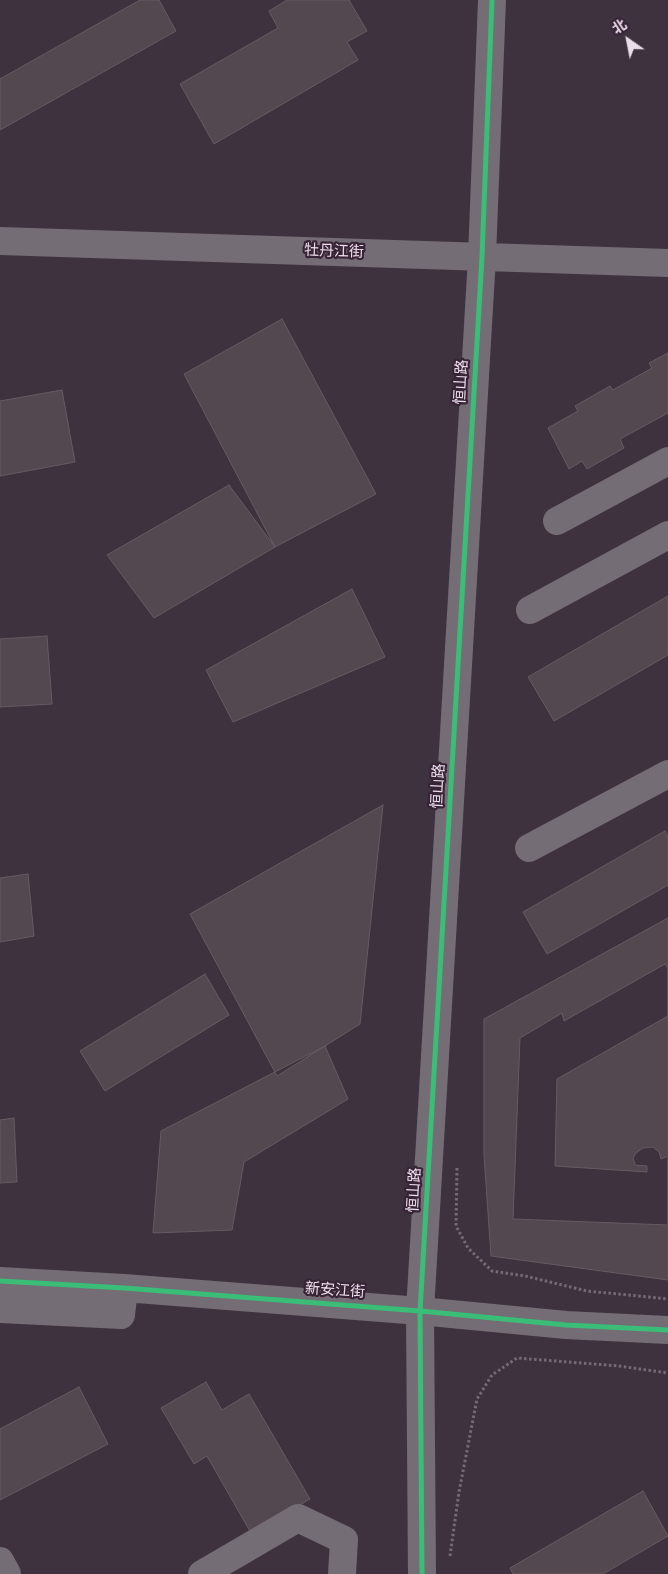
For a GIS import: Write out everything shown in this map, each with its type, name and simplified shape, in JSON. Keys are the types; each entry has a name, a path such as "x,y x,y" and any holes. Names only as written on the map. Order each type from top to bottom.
{"street":[{"name":"恒山路","path":"422,1574 420,1311 482,258 492,0"},
{"name":"牡丹江街","path":"0,241 668,263"},
{"path":"558,521 668,461"},
{"path":"530,610 668,535"},
{"path":"529,848 668,774"},
{"name":"新安江街","path":"0,1281 124,1288 420,1311 566,1325 668,1330"},
{"path":"0,1309 122,1315 124,1288"},
{"path":"202,1574 298,1518 344,1540 342,1574"},
{"path":"0,1561 7,1574"}],"path":[{"path":"457,1168 456,1226 468,1248 492,1271 525,1276 587,1292 668,1300"},
{"path":"449,1565 459,1492 477,1399 492,1374 517,1358 619,1366 668,1373"}],"building":[{"path":"140,0 159,0 176,31 0,130 0,79"},
{"path":"287,0 349,0 367,31 347,42 358,60 214,144 180,84 278,28 269,11"},
{"path":"282,319 376,494 275,547 184,374"},
{"path":"668,353 668,413 620,439 624,448 587,469 582,461 569,469 548,428 578,411 575,406 610,386 613,390 652,368 649,363"},
{"path":"62,390 75,462 0,476 0,401"},
{"path":"229,485 275,547 154,618 107,555"},
{"path":"352,589 385,657 233,722 206,670"},
{"path":"668,596 668,655 554,721 528,677"},
{"path":"47,636 52,704 0,707 0,639"},
{"path":"383,805 360,1024 277,1076 190,914"},
{"path":"665,831 668,837 668,885 547,954 523,912"},
{"path":"28,874 34,936 0,942 0,878"},
{"path":"668,918 668,1280 491,1256 484,1155 484,1019"},
{"path":"665,964 668,968 668,1016 557,1079 555,1166 647,1172 647,1166 635,1165 633,1158 643,1148 653,1147 659,1152 661,1159 668,1156 668,1225 513,1219 520,1038 562,1013 564,1021"},
{"path":"205,974 229,1015 105,1091 80,1051"},
{"path":"325,1046 348,1099 244,1162 232,1230 153,1233 161,1131"},
{"path":"14,1118 17,1182 0,1183 0,1120"},
{"path":"206,1382 222,1410 249,1394 310,1499 251,1533 207,1456 194,1464 161,1408"},
{"path":"79,1387 108,1444 0,1500 0,1429"},
{"path":"643,1491 668,1536 603,1574 513,1574 510,1568"}],"cycle path":[{"path":"422,1574 420,1311 482,257 492,0"},
{"path":"0,1281 124,1288 420,1311 566,1325 668,1330"}]}
